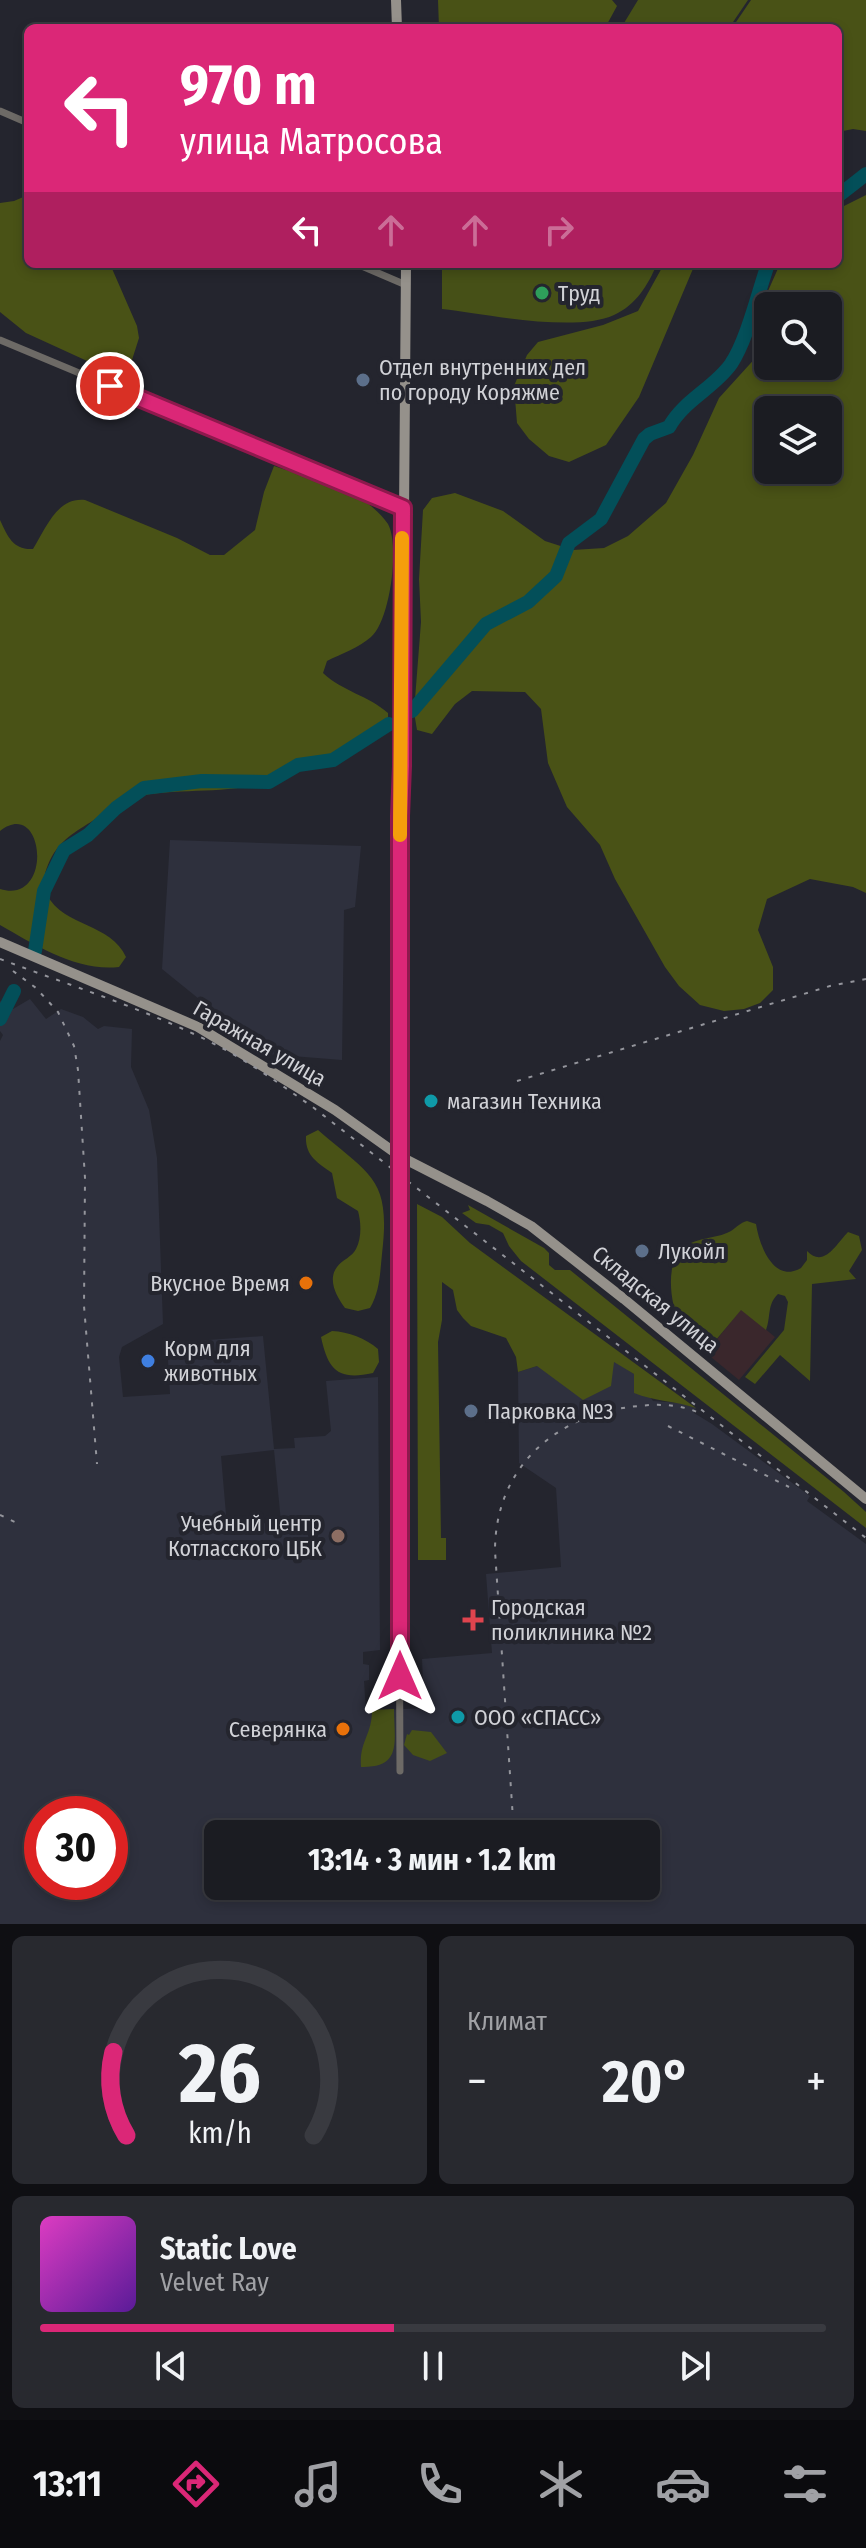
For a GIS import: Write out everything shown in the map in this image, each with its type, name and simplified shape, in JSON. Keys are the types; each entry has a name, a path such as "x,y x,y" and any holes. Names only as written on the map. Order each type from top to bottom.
{"street":[{"path":"396,0 397,24"},
{"path":"0,111 24,121"},
{"path":"366,268 406,285"},
{"path":"400,1771 400,816 406,268"},
{"path":"0,340 403,508"},
{"name":"Гаражная улица","path":"0,942 198,1027 335,1110 401,1157"},
{"name":"Складская улица","path":"401,1157 487,1201 542,1234 866,1499"}],"shaded area":[{"path":"170,840 361,846 355,907 344,910 342,1060 267,1054 162,969"},
{"path":"30,999 46,1019 61,1009 83,1017 98,1029 104,1026 132,1029 131,1067 149,1110 157,1158 163,1324 122,1347 119,1357 123,1397 170,1394 167,1343 263,1336 274,1449 295,1448 294,1438 325,1436 331,1431 326,1381 378,1377 380,1650 363,1652 363,1664 369,1665 369,1680 364,1681 366,1711 424,1708 422,1659 492,1653 486,1574 561,1567 556,1488 519,1463 518,1372 537,1366 614,1361 634,1374 653,1401 681,1403 696,1408 694,1413 810,1496 807,1501 866,1544 866,1924 0,1924 0,1041 3,1035 0,1031 0,1001 13,1009","holes":["274,1450 281,1522 227,1526 221,1456"]},
{"path":"741,1309 775,1337 739,1380 706,1353"}],"green space":[{"path":"438,0 612,0 617,6 607,24 439,24"},
{"path":"638,0 748,0 732,24 623,24"},
{"path":"751,0 866,0 866,131 842,131 842,24 735,24"},
{"path":"866,195 866,893 853,887 810,879 767,899 758,930 773,967 773,990 760,1003 724,1011 700,1005 679,986 665,967 615,879 600,845 567,807 548,763 541,709 525,692 472,691 455,704 432,734 417,730 414,712 421,622 419,579 423,510 432,498 455,493 503,511 545,541 573,550 604,548 628,536 666,503 693,455 719,398 754,359 754,380 842,380 842,292 768,292 778,268 842,268 842,207"},
{"path":"24,197 24,268 112,268 137,326 139,338 131,363 121,371 109,371 26,333 0,312 0,203"},
{"name":"Труд","path":"442,268 655,268 645,287 629,306 597,320 530,321 442,309"},
{"path":"662,268 693,268 639,397 606,445 569,462 549,456 529,439 517,423 514,386 527,355 538,342 603,325 638,311"},
{"path":"274,466 325,482 361,498 388,524 393,565 388,600 378,628 356,647 327,661 323,673 388,713 388,725 380,735 314,766 262,784 149,794 112,805 58,847 50,860 44,886 47,895 64,913 110,937 126,957 119,967 104,967 57,955 0,925 0,889 17,890 29,882 36,869 37,853 34,838 27,828 15,824 0,831 0,520 16,545 33,549 60,509 75,500 85,500 210,555 224,555 255,530"},
{"path":"318,1130 364,1169 380,1193 384,1229 382,1254 378,1288 370,1308 358,1311 345,1308 334,1288 334,1272 358,1245 360,1220 358,1211 337,1198 332,1173 313,1158 308,1149 306,1136"},
{"path":"417,1204 442,1217 470,1243 696,1408 634,1393 634,1374 614,1362 611,1386 583,1400 537,1366 518,1372 516,1357 506,1338 471,1326 457,1310 453,1290 442,1282 442,1320 438,1342 441,1538 446,1538 446,1560 418,1560"},
{"path":"468,1205 544,1248 549,1253 549,1265 555,1270 570,1270 844,1492 866,1512 866,1528 521,1261 503,1233 489,1225 476,1223 462,1213 470,1210"},
{"path":"747,1221 756,1224 764,1251 783,1271 801,1268 807,1260 807,1251 813,1256 825,1256 848,1232 859,1236 862,1250 849,1271 856,1279 812,1284 810,1381 780,1355 755,1384 745,1377 784,1330 788,1302 785,1296 778,1294 772,1302 766,1330 741,1310 710,1347 699,1346 689,1339 675,1311 671,1277 680,1251 692,1243 725,1234"},
{"path":"332,1331 356,1336 378,1349 379,1362 373,1373 343,1374 331,1365 321,1337"},
{"path":"394,1709 395,1742 390,1758 384,1763 361,1767 372,1710"},
{"path":"412,1730 431,1732 447,1753 430,1761 413,1755 404,1745 407,1734"}],"waterway":[{"path":"842,193 866,174"},
{"path":"412,711 486,624 528,602 556,576 569,543 601,519 644,439 669,427 683,409 731,364 747,329 767,268"},
{"path":"35,951 44,891 64,850 88,835 116,808 144,788 202,781 269,782 298,765 333,760 389,724"},
{"path":"0,1019 14,991"}],"railway":[{"path":"0,959 168,1022 222,1048 269,1076 866,1538"},
{"path":"13,971 36,988 58,1012 74,1046 85,1178 84,1306 97,1464"},
{"path":"517,1081 830,986 866,979"},
{"path":"513,1820 495,1551 505,1496 517,1472 533,1452 576,1422 602,1413 647,1405 672,1406 697,1412"},
{"path":"668,1426 789,1487"},
{"path":"0,1515 17,1523"}],"slow traffic":[{"path":"400,835 402,538"}],"place":[{"name":"Труд","path":"542,293"},
{"name":"Отдел внутренних дел по городу Коряжме","path":"363,380"},
{"name":"магазин Техника","path":"431,1101"},
{"name":"Лукойл","path":"642,1251"},
{"name":"Вкусное Время","path":"306,1283"},
{"name":"Корм для животных","path":"148,1361"},
{"name":"Парковка №3","path":"471,1411"},
{"name":"Учебный центр Котласского ЦБК","path":"338,1536"},
{"name":"Городская поликлиника №2","path":"473,1620"},
{"name":"ООО «СПАСС»","path":"458,1717"},
{"name":"Северянка","path":"343,1729"}],"route":[{"path":"110,386 403,508 398,1321 400,1676"}]}
